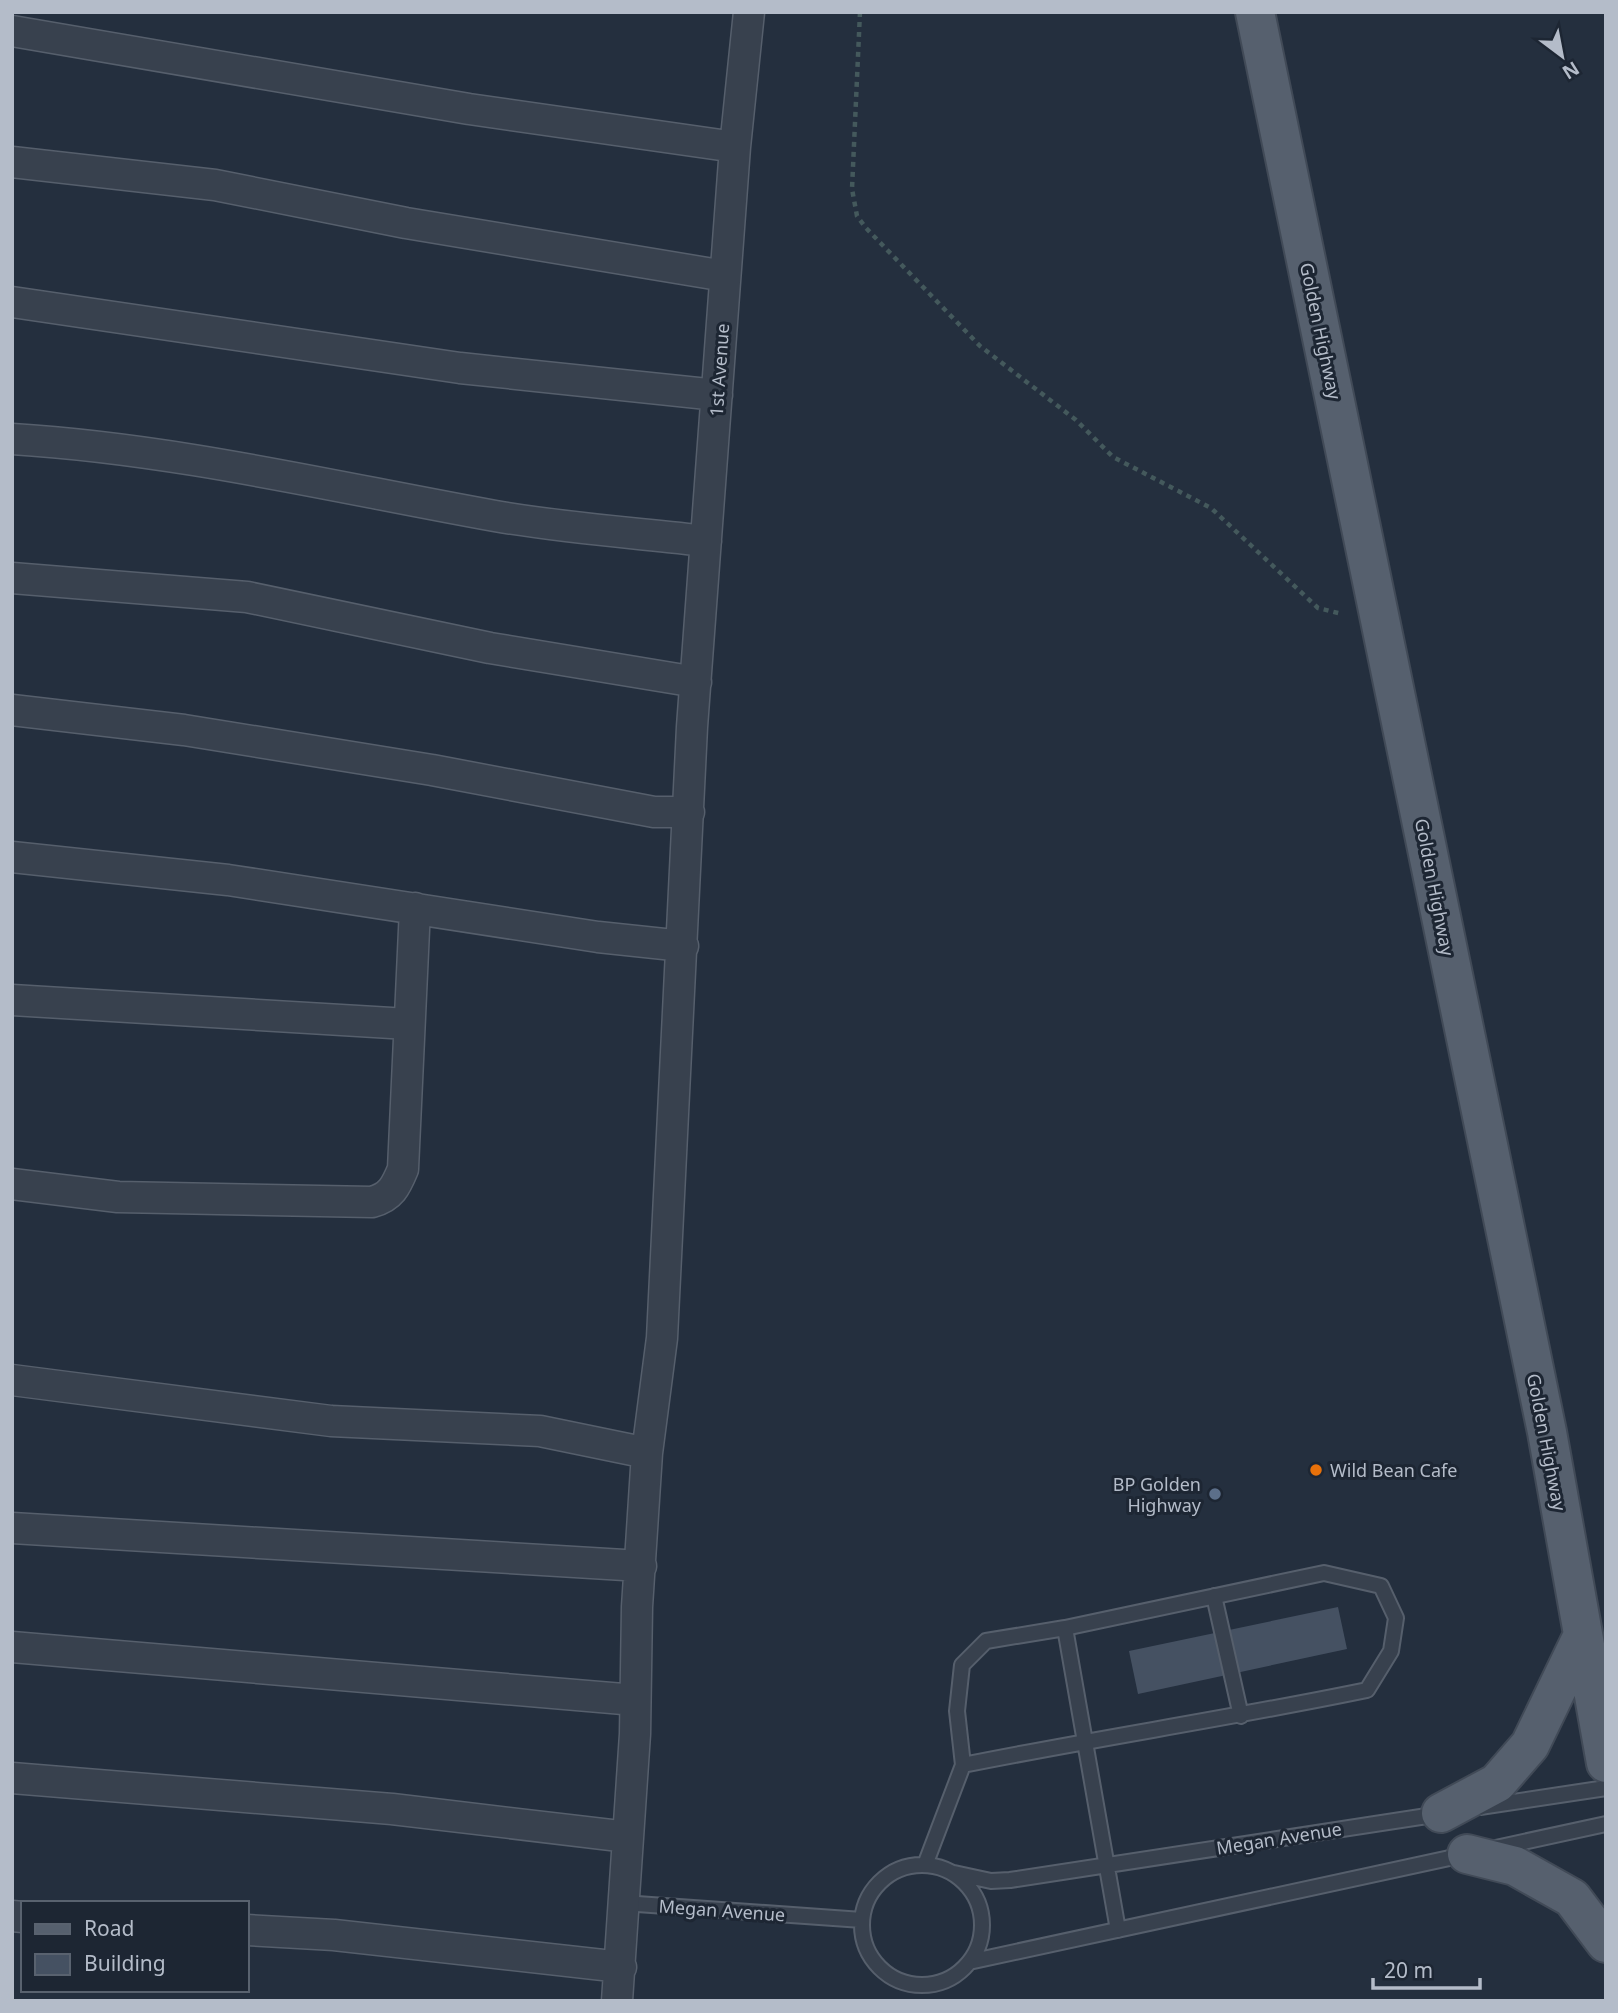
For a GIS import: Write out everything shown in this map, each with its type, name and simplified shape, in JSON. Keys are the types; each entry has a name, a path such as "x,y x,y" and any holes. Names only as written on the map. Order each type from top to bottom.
{"main road":[{"name":"Golden Highway","path":"1255,12 1547,1432 1606,1763"},
{"path":"1441,1813 1497,1783 1530,1745 1583,1635"},
{"path":"1467,1854 1515,1866 1572,1898 1606,1943"}],"street":[{"name":"1st Avenue","path":"617,2001 628,1837 646,1453 662,1338 692,727 735,147 750,12"},
{"path":"12,32 469,110 735,147"},
{"path":"12,162 215,185 406,223 725,276"},
{"path":"12,302 460,368 717,395"},
{"path":"12,439 283,473 497,516 706,541"},
{"path":"12,578 247,597 490,648 696,682"},
{"path":"12,710 184,730 432,770 654,812 689,812"},
{"path":"12,857 228,880 598,937 683,946"},
{"path":"12,1184 118,1198 380,1200 393,1191 403,1169 415,908"},
{"path":"12,1000 408,1024"},
{"path":"12,1380 331,1421 540,1431 646,1453"},
{"path":"12,1528 641,1566"},
{"path":"12,1647 635,1700"},
{"path":"12,1778 392,1809 628,1837"},
{"path":"248,1930 334,1935 621,1967"}],"lane":[{"path":"925,1865 962,1765 957,1711 961,1665 986,1641 1065,1628 1324,1573 1381,1586 1396,1618 1391,1651 1367,1690 1241,1717 1085,1740 962,1765"},
{"path":"1214,1596 1241,1717"},
{"path":"1065,1628 1118,1930"},
{"name":"Megan Avenue","path":"954,1873 991,1881 1606,1788"},
{"path":"969,1962 1606,1824"},
{"path":"925,1865 954,1873 974,1894 983,1922 982,1936 969,1962 948,1980 927,1984 906,1983 882,1970 873,1960 862,1934 862,1920 872,1891 882,1880 895,1871 925,1865"},
{"name":"Megan Avenue","path":"624,1903 862,1920"}],"path":[{"path":"860,12 852,189 857,216 866,228 980,346 1076,420 1113,457 1210,508 1318,608 1381,622"}],"building":[{"path":"1338,1607 1347,1649 1138,1694 1129,1651"}],"place":[{"name":"Wild Bean Cafe","path":"1316,1470"},
{"name":"BP Golden Highway","path":"1215,1494"}]}
